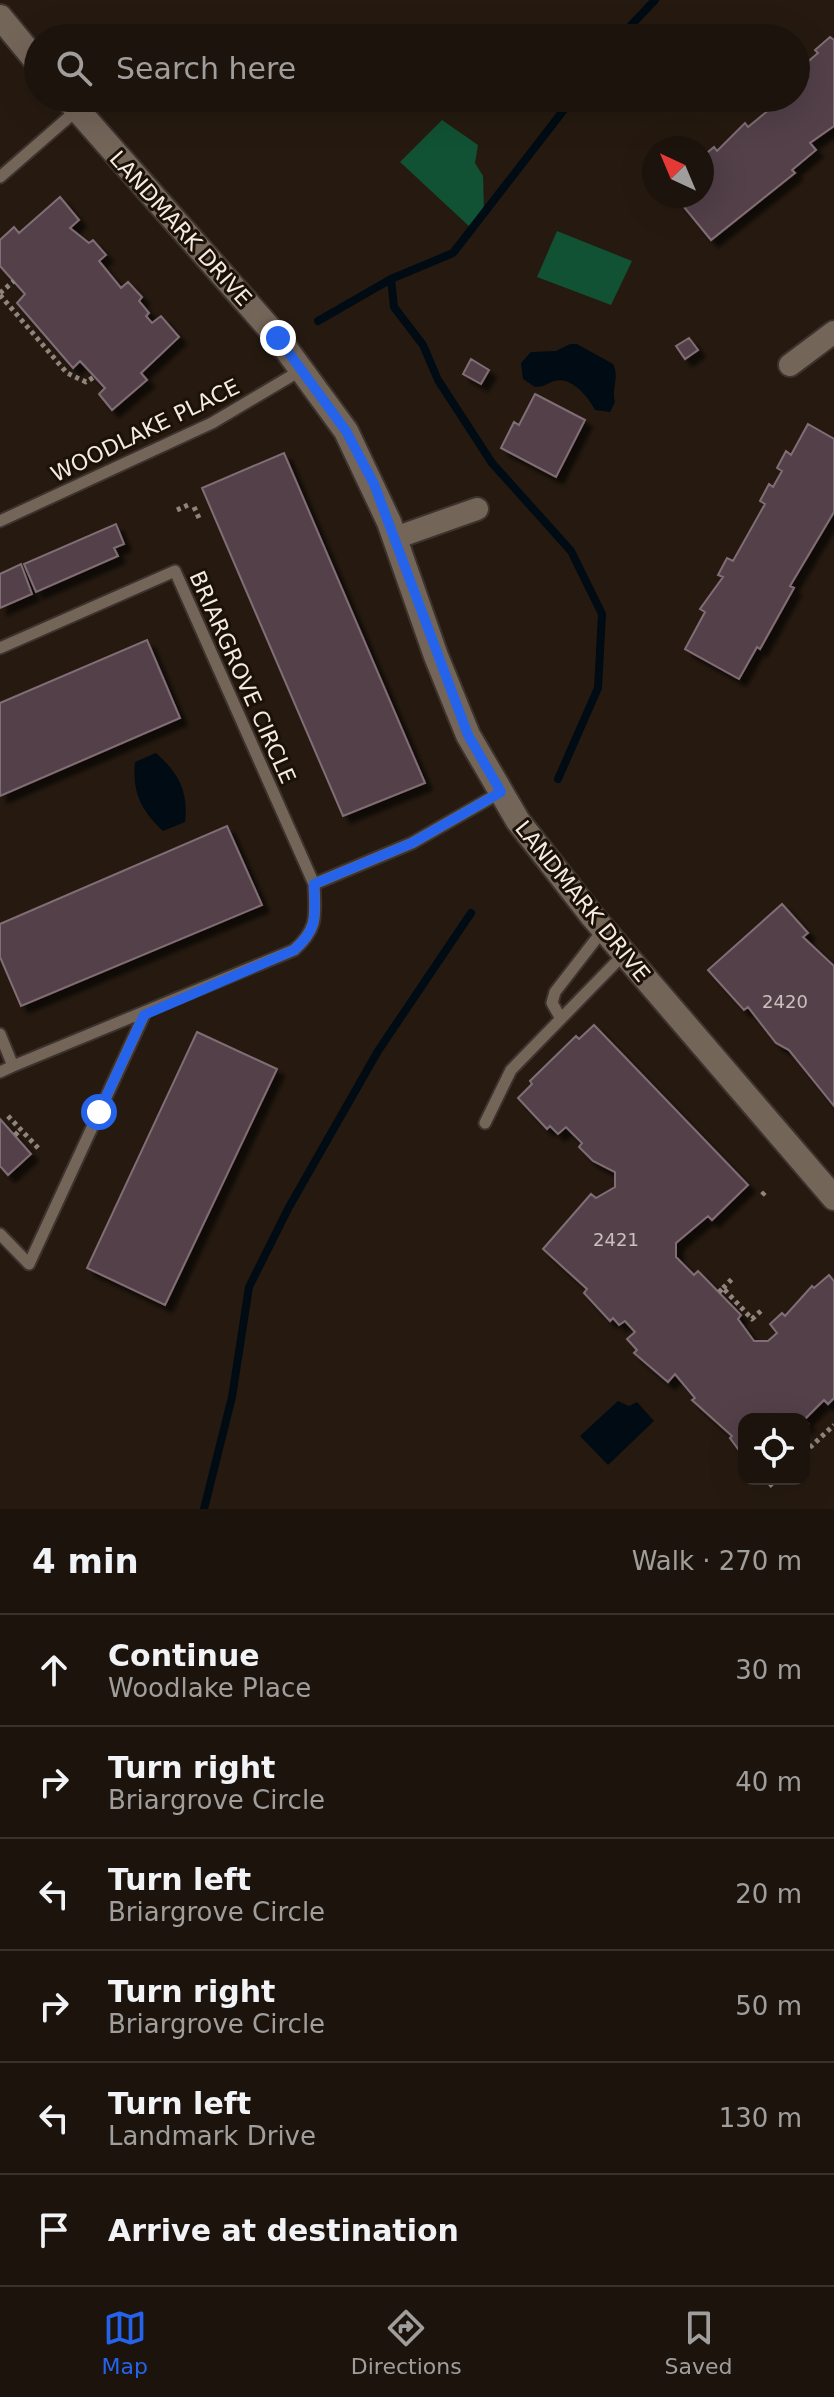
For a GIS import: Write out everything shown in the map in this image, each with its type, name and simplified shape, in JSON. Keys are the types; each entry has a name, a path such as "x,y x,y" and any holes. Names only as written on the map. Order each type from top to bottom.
{"street":[{"path":"0,17 24,46"},
{"name":"LANDMARK DRIVE","path":"79,112 304,369 361,457 395,538 468,735 535,845 603,930 834,1198"},
{"path":"790,365 834,332"},
{"path":"395,538 477,509"}],"lane":[{"path":"0,177 64,112"},
{"name":"WOODLAKE PLACE","path":"1,517 212,423 304,369"},
{"name":"BRIARGROVE CIRCLE","path":"0,648 175,571 314,884 316,918 310,937 294,950 144,1015 0,1072"},
{"path":"314,884 412,843 501,792"},
{"path":"560,1017 552,1003 555,992 603,930"},
{"path":"485,1123 511,1070 624,954"},
{"path":"0,1234 29,1264 144,1015"},
{"path":"0,1034 13,1066"}],"path":[{"path":"14,281 0,294 67,373 86,382 94,377"},
{"path":"177,510 191,506 199,518"},
{"path":"8,1116 39,1149"},
{"path":"15,1135 20,1130"},
{"path":"734,1277 721,1290 752,1319 763,1309"},
{"path":"810,1447 834,1425"}],"green space":[{"path":"442,120 478,145 475,163 483,176 484,212 471,228 400,162"},
{"path":"557,231 632,261 611,305 537,277"}],"shaded area":[{"path":"577,344 613,364 616,374 615,402 610,412 595,410 584,394 567,382 554,381 535,387 523,379 521,363 531,352 556,351"},
{"path":"156,753 176,775 186,811 185,822 163,831 144,808 135,782 135,762"},
{"path":"618,1401 629,1406 637,1402 654,1421 608,1465 580,1436"}],"building":[{"path":"830,37 834,40 834,126 810,143 816,150 792,170 795,173 711,240 685,208 714,208 714,147 717,151 745,123 748,127 766,112 810,112 810,60 818,53 815,50"},
{"path":"60,197 79,220 70,228 89,243 93,240 106,255 99,261 121,288 128,282 142,297 139,301 149,313 146,316 152,323 161,316 179,337 141,373 147,380 112,410 99,394 105,388 80,361 73,368 17,303 25,294 0,266 0,240 14,227 19,233"},
{"path":"689,338 698,350 685,359 676,346"},
{"path":"471,359 489,370 481,384 463,374"},
{"path":"535,394 585,420 556,477 501,448 514,422 519,425"},
{"path":"808,424 834,439 834,512 790,586 794,588 760,649 757,647 739,679 685,649 705,612 700,609 723,577 718,575 727,558 733,561 765,504 760,501 769,484 773,487 782,471 777,468 786,451 791,455"},
{"path":"284,453 425,783 343,816 202,488"},
{"path":"116,524 124,544 114,548 118,556 36,592 24,564"},
{"path":"21,564 32,594 0,608 0,574"},
{"path":"147,640 180,718 0,796 0,703"},
{"path":"227,826 262,905 21,1006 0,957 0,924"},
{"path":"782,904 808,933 803,937 834,966 834,1106 789,1050 776,1043 748,1007 744,1010 708,970"},
{"path":"594,1025 748,1185 712,1220 708,1216 676,1243 676,1257 694,1275 698,1271 741,1315 738,1319 754,1341 768,1341 777,1333 770,1324 782,1313 785,1316 812,1286 814,1288 829,1275 834,1281 834,1398 828,1404 824,1400 810,1414 738,1413 738,1449 730,1438 732,1436 692,1400 695,1398 675,1374 668,1382 634,1353 637,1350 627,1339 635,1332 625,1321 619,1325 613,1318 610,1321 584,1293 587,1289 543,1249 591,1194 596,1198 615,1187 615,1172 593,1161 579,1147 582,1143 566,1127 558,1134 550,1126 547,1129 518,1098 532,1084 530,1081 576,1036 579,1039"},
{"path":"197,1032 277,1069 165,1305 87,1268"},
{"path":"0,1119 31,1154 8,1175 0,1166"}],"waterway":[{"path":"632,24 655,0"},
{"path":"318,321 391,279 453,253 562,112"},
{"path":"391,279 394,307 423,345 438,380 492,463 571,551 602,614 598,688 558,779"},
{"path":"204,1509 232,1397 249,1287 289,1207 378,1051 471,913"}],"route":[{"path":"99,1112 144,1015 294,950 310,937 316,918 314,884 412,843 501,792 468,735 436,656 389,522 361,457 304,369 278,338"}]}
